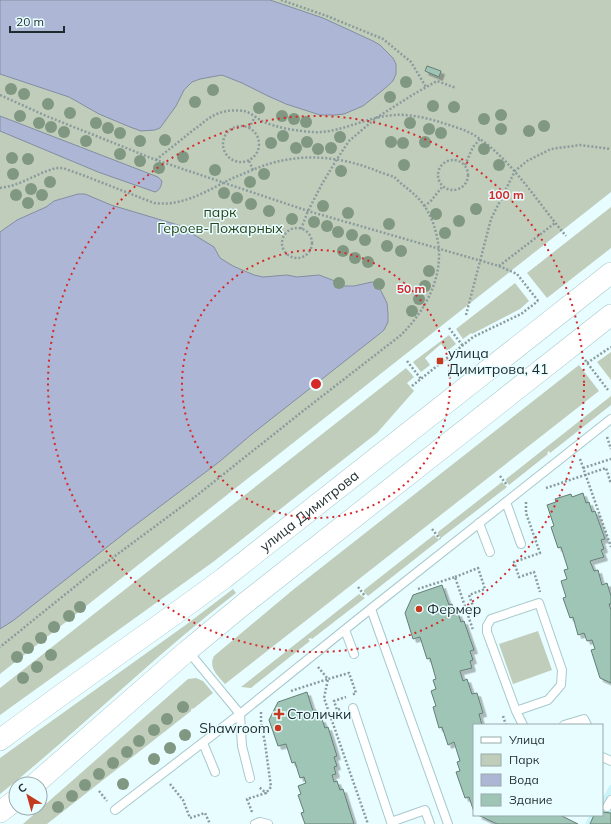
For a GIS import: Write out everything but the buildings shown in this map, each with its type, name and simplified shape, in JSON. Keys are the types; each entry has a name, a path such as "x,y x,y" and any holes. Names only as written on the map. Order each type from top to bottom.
{"street":[{"name":"улица Димитрова","path":"0,740 175,615 224,578 611,273"},
{"path":"44,776 187,651 244,604 611,315"}],"lane":[{"path":"115,810 240,714 479,523 611,420"},
{"path":"506,502 521,544"},
{"path":"479,523 490,552"},
{"path":"516,711 548,700 561,685 562,670 539,603 491,619 486,626 516,711 522,724"},
{"path":"371,609 448,824"},
{"path":"345,630 354,654"},
{"path":"187,651 240,714 242,746 250,778"},
{"path":"353,708 391,822 425,810 430,824"},
{"path":"567,724 584,719 586,724"},
{"path":"203,743 215,772"},
{"path":"255,824 260,822 268,824"}],"path":[{"path":"281,0 327,16 383,39 411,62 426,87"},
{"path":"300,229 322,184 349,141 376,118 437,81 456,88"},
{"path":"0,95 44,115 156,160 308,211 499,266 517,274 540,302 521,314 473,338 412,386"},
{"path":"156,160 208,119 225,111 243,111 262,122 289,129 321,132 395,114 426,118 456,127 480,139 515,171 566,236"},
{"path":"248,128 255,117"},
{"path":"241,126 248,128 255,133 259,140 259,148 255,156 249,161 241,163 233,161 227,156 223,149 223,141 226,133 233,128 241,126"},
{"path":"464,165 480,139"},
{"path":"466,315 491,220 515,171 526,161 551,150 580,145 611,148"},
{"path":"0,188 11,186 56,168 63,168 154,204 169,204 192,197 271,163 303,158 337,159 364,166 395,178 417,197 424,206 435,230 438,243 438,273 434,286 428,299 418,314 401,335 302,411 196,496 88,576 0,648"},
{"path":"452,160 464,165 468,171 466,184 455,190 448,189 443,186 439,180 439,173 441,167 446,162 452,160"},
{"path":"249,161 253,170"},
{"path":"424,206 430,202 443,186"},
{"path":"499,266 555,223"},
{"path":"293,229 300,229 307,232 311,238 311,246 309,252 303,257 296,258 289,256 284,252 282,245 283,237 287,232 293,229"},
{"path":"449,328 463,346"},
{"path":"608,390 586,362 611,346"},
{"path":"407,361 421,379"},
{"path":"575,447 611,547"},
{"path":"583,468 611,459"},
{"path":"541,490 606,468 611,484"},
{"path":"530,497 526,502 526,513 540,553 514,562 519,577 534,572 534,574"},
{"path":"398,588 402,594 478,568 485,589 469,595 477,619 486,626"},
{"path":"455,577 475,636"},
{"path":"311,657 328,679 324,698 368,824"},
{"path":"291,691 349,673 356,693 334,701 335,703"},
{"path":"248,801 247,799 264,793 271,787 261,723 261,712 263,708"},
{"path":"500,710 506,724"},
{"path":"162,775 184,800 190,818 205,813 210,824"}],"shaded area":[{"path":"611,785 611,824 585,824 589,816 603,816 603,797"}],"green space":[{"name":"парк Героев-Пожарных","path":"0,0 611,0 611,192 0,674"},
{"path":"611,207 611,248 547,298 527,273"},
{"path":"515,283 529,301 520,309 472,334 471,333 463,339 456,329"},
{"path":"449,335 456,344 447,351 441,344 425,358 430,365 421,372 413,362"},
{"path":"611,352 611,380 597,362"},
{"path":"579,365 599,391 225,684 219,678 212,664 214,656 294,589"},
{"path":"406,368 414,377 407,383 414,391 377,433 213,562 0,715 0,688"},
{"path":"611,396 611,405 550,453 549,451 547,453 548,454 509,485 506,479"},
{"path":"502,482 507,487 441,538 438,535 438,532"},
{"path":"434,535 439,540 368,596 364,592 364,590"},
{"path":"233,589 236,593 176,642 22,776 8,776 8,787 0,794 0,758 187,624"},
{"path":"359,594 365,598 312,639 308,639 310,641 251,688 241,687"},
{"path":"538,631 552,670 513,684 499,644"},
{"path":"196,678 203,681 213,693 193,709 192,708 191,711 47,824 23,824 32,816 48,816 48,802 188,679"}],"water":[{"path":"0,0 270,0 323,18 380,45 393,58 396,64 396,74 393,81 363,106 344,114 335,115 320,115 286,104 222,75 200,79 192,82 184,90 176,106 160,128 141,131 99,114 69,97 0,74"},
{"path":"0,116 158,177 162,181 161,187 155,192 98,172 0,131"},
{"path":"78,194 85,194 111,205 178,225 214,247 220,258 233,266 254,275 263,277 287,275 297,277 319,275 335,281 337,284 345,286 375,282 387,303 388,322 384,330 378,335 252,434 219,462 130,529 14,620 0,629 0,232 17,220 46,207 54,201"}],"place":[{"name":"улица Димитрова, 41","path":"440,361"},
{"name":"Фермер","path":"419,609"},
{"name":"Столички","path":"279,714"},
{"name":"Shawroom","path":"278,728"}]}
